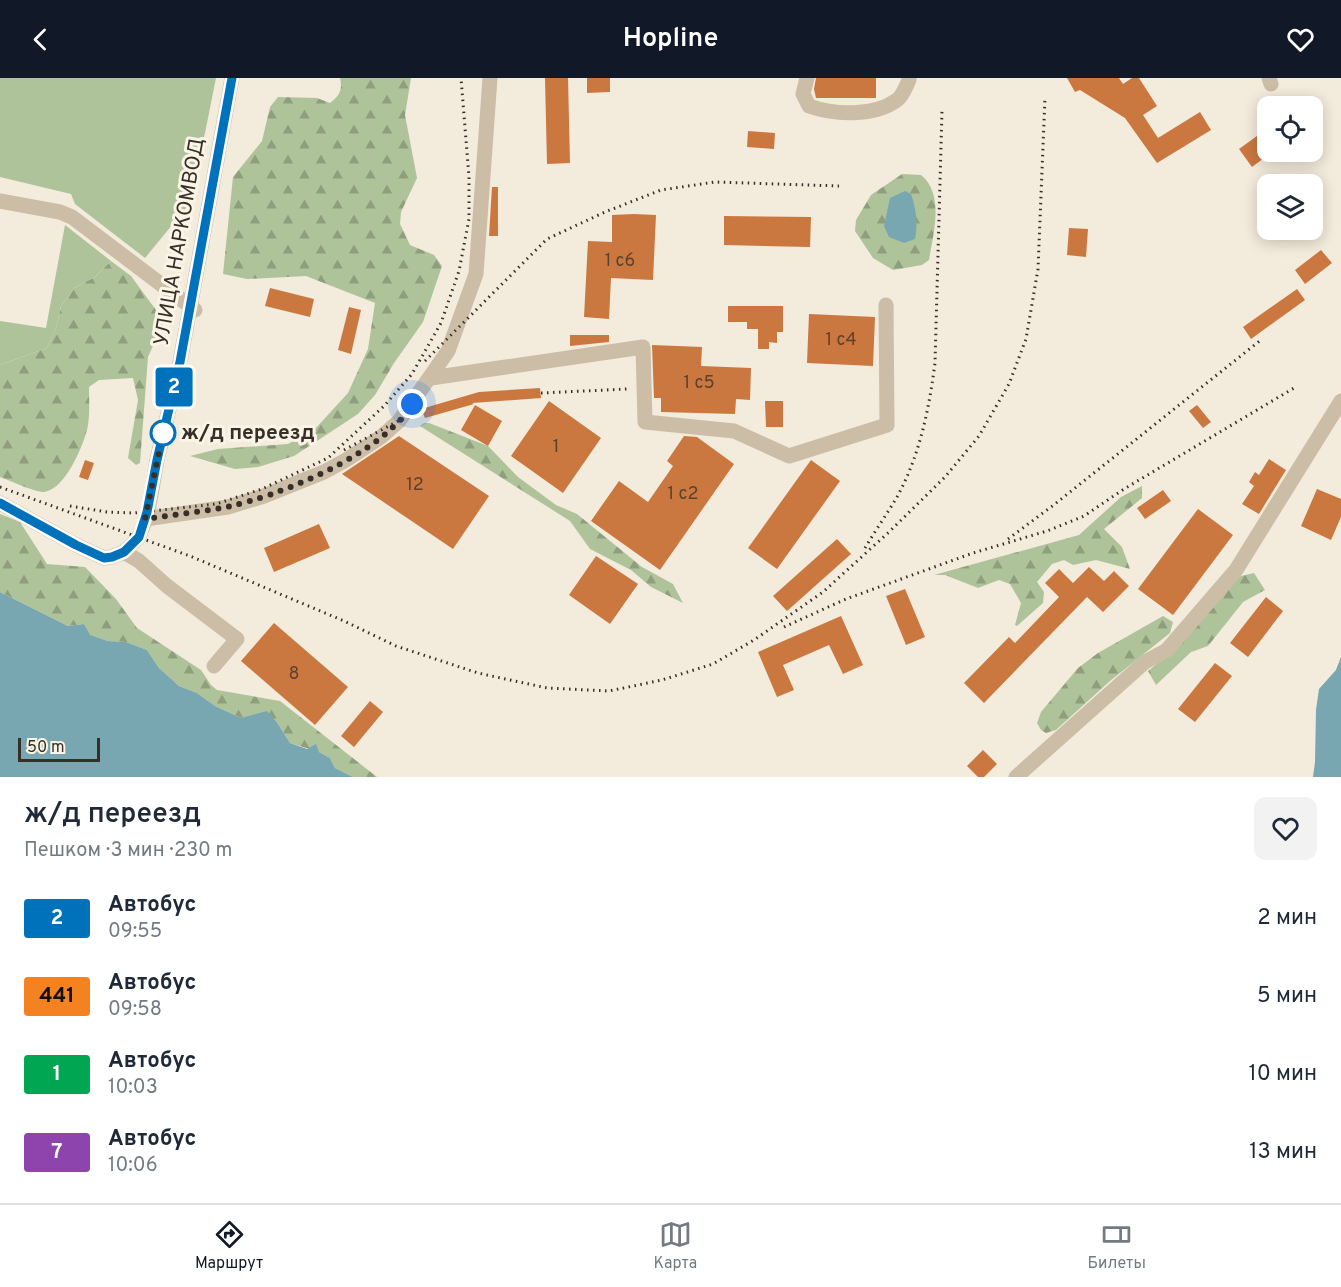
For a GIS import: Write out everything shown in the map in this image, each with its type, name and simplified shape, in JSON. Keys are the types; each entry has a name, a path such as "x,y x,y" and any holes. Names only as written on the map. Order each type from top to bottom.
{"street":[{"name":"УЛИЦА НАРКОМВОД","path":"124,552 139,537 145,519 192,308 232,78"},
{"path":"145,519 237,504 264,496 324,472 381,437 399,421 448,351 476,274 490,78"},
{"path":"807,78 803,94 809,106 821,110 858,112 880,108 899,99 909,78"},
{"path":"0,201 60,212 72,217 192,308"},
{"path":"430,378 643,347 645,422 734,431 789,456 887,425 886,305"},
{"path":"1016,777 1145,662 1167,650 1236,570 1341,401"},
{"path":"0,503 97,556 112,557 124,552 138,561 237,639 214,666"}],"green space":[{"path":"0,78 216,78 186,208 145,258 75,204 71,194 0,177"},
{"path":"340,78 411,78 405,115 417,178 401,212 400,224 410,245 434,255 442,266 423,322 375,395 358,414 294,456 258,467 235,469 190,456 218,449 288,444 315,429 348,393 368,349 375,303 306,276 247,279 223,274 233,177 262,141 270,107 278,97 317,98 330,103 340,92"},
{"path":"902,174 921,175 928,183 935,204 935,227 929,260 922,265 893,270 873,258 855,231 856,220 871,195"},
{"path":"65,225 111,261 95,277 74,288 61,306 56,328 47,348 0,365 0,321 46,328"},
{"path":"111,261 131,276 164,321 148,357 140,463 136,465 128,458 138,400 133,378 99,380 89,387 89,420 83,443 73,464 59,483 52,489 40,492 0,477 0,365 47,348 56,328 61,306 74,288 95,277"},
{"path":"424,423 488,446 518,477 556,505 577,514 642,567 673,584 683,603 651,587 631,570 590,549 570,521 420,426"},
{"path":"1142,486 1142,498 1104,529 1122,547 1130,569 1096,560 1073,565 1064,560 1052,564 1037,582 1044,592 1043,603 1017,626 1015,625 1021,603 1010,584 999,580 978,588 945,575 934,575 1079,535 1121,497"},
{"path":"0,514 20,522 47,564 85,567 116,599 137,628 201,670 217,690 280,701 377,777 353,777 335,768 330,758 319,752 290,743 278,724 257,715 241,718 215,706 197,693 179,686 159,668 147,650 126,642 108,641 89,635 84,624 68,626 0,592"},
{"path":"1254,573 1265,590 1243,602 1208,646 1191,652 1156,685 1148,671 1181,644 1237,577"},
{"path":"1163,616 1173,622 1170,633 1110,681 1056,730 1046,733 1041,730 1037,723 1041,712 1078,668 1098,653"}],"water":[{"path":"905,191 911,194 913,199 916,228 915,239 904,243 889,237 884,226 890,198"},
{"path":"0,592 68,626 84,624 90,635 108,641 126,642 147,650 159,668 179,686 197,693 215,706 241,718 267,711 290,743 307,749 316,744 319,752 330,758 335,768 353,777 0,777"},
{"path":"1341,657 1341,777 1313,777 1319,689 1336,670"}],"building":[{"path":"545,78 568,78 570,163 547,164"},
{"path":"587,78 610,78 610,92 587,93"},
{"path":"816,78 876,78 876,98 816,98 814,89"},
{"path":"1067,78 1119,78 1123,84 1132,78 1139,78 1157,106 1143,115 1158,138 1200,112 1211,130 1157,163 1125,118 1080,90 1075,92"},
{"path":"748,131 775,133 774,149 747,147"},
{"path":"1257,136 1259,162 1252,167 1239,149"},
{"path":"492,187 498,187 498,236 489,236"},
{"path":"612,215 656,215 653,280 611,278 609,319 584,317 588,241 612,242"},
{"path":"724,216 811,217 810,247 724,245"},
{"path":"1069,228 1088,229 1086,257 1067,255"},
{"path":"1321,250 1332,263 1305,284 1295,270"},
{"path":"270,288 314,299 310,317 265,306"},
{"path":"1297,289 1305,300 1251,339 1243,327"},
{"path":"728,306 783,306 783,332 777,332 777,343 769,342 769,349 758,349 758,329 747,329 747,322 728,322"},
{"path":"349,307 361,310 351,354 338,350"},
{"path":"809,314 875,317 873,366 807,363"},
{"path":"570,335 609,335 609,342 570,346"},
{"path":"652,345 702,347 701,366 751,368 750,400 736,399 735,414 661,412 661,398 654,398"},
{"path":"540,388 541,398 472,403 474,404 425,418 421,409 479,392"},
{"path":"549,401 601,438 563,493 511,456"},
{"path":"765,401 783,401 783,427 766,427"},
{"path":"475,405 502,421 488,446 461,430"},
{"path":"1197,405 1211,422 1203,428 1189,411"},
{"path":"399,436 489,496 453,549 342,474"},
{"path":"684,436 697,437 734,464 660,570 591,521 619,481 648,502 673,466 667,461"},
{"path":"1269,459 1286,470 1259,514 1242,504 1254,486 1249,482 1255,472 1259,475"},
{"path":"85,460 94,463 88,480 79,477"},
{"path":"811,460 840,481 777,569 748,548"},
{"path":"1317,489 1341,499 1341,517 1331,540 1301,526"},
{"path":"1163,490 1171,501 1145,519 1137,508"},
{"path":"1198,509 1233,535 1173,615 1138,589"},
{"path":"319,524 330,548 274,572 264,548"},
{"path":"837,539 851,554 787,611 773,596"},
{"path":"596,556 638,584 610,624 569,595"},
{"path":"1089,567 1104,581 1114,571 1129,586 1103,612 1087,597 984,703 964,683 1009,637 1015,643 1059,597 1045,583 1059,569 1073,583"},
{"path":"905,589 925,637 906,645 886,596"},
{"path":"1266,597 1283,611 1248,657 1230,643"},
{"path":"841,616 863,665 843,674 829,645 783,665 794,690 777,697 758,652"},
{"path":"274,623 348,687 315,725 241,661"},
{"path":"1215,663 1232,676 1195,722 1178,709"},
{"path":"370,701 383,712 354,747 341,736"},
{"path":"983,750 997,764 984,777 978,777 967,766"}],"railway":[{"path":"70,506 107,512 134,513 216,504 262,489 328,458 384,406 412,374 441,323 459,271 469,219 469,177 461,78"},
{"path":"0,487 190,556 344,621 396,646 478,673 547,688 609,691 662,680 713,664 754,640 823,592 945,477 979,436 1009,384 1026,339 1038,269 1045,97"},
{"path":"865,548 897,497 912,465 930,397 935,363 942,110"},
{"path":"425,361 547,239 605,212 661,190 715,182 839,186"},
{"path":"1008,539 1262,339"},
{"path":"784,627 846,599 973,553 1047,531 1084,516 1124,489 1294,388"},
{"path":"541,393 627,389"},
{"path":"344,450 400,420 423,413"}],"bus line":[{"name":"2","path":"0,503 104,558 124,552 139,537 147,512 180,362 232,78"}],"place":[{"name":"ж/д переезд","path":"163,433"}],"route":[{"path":"163,433 145,519 228,507 264,496 324,472 381,437 399,421 412,404"}]}
